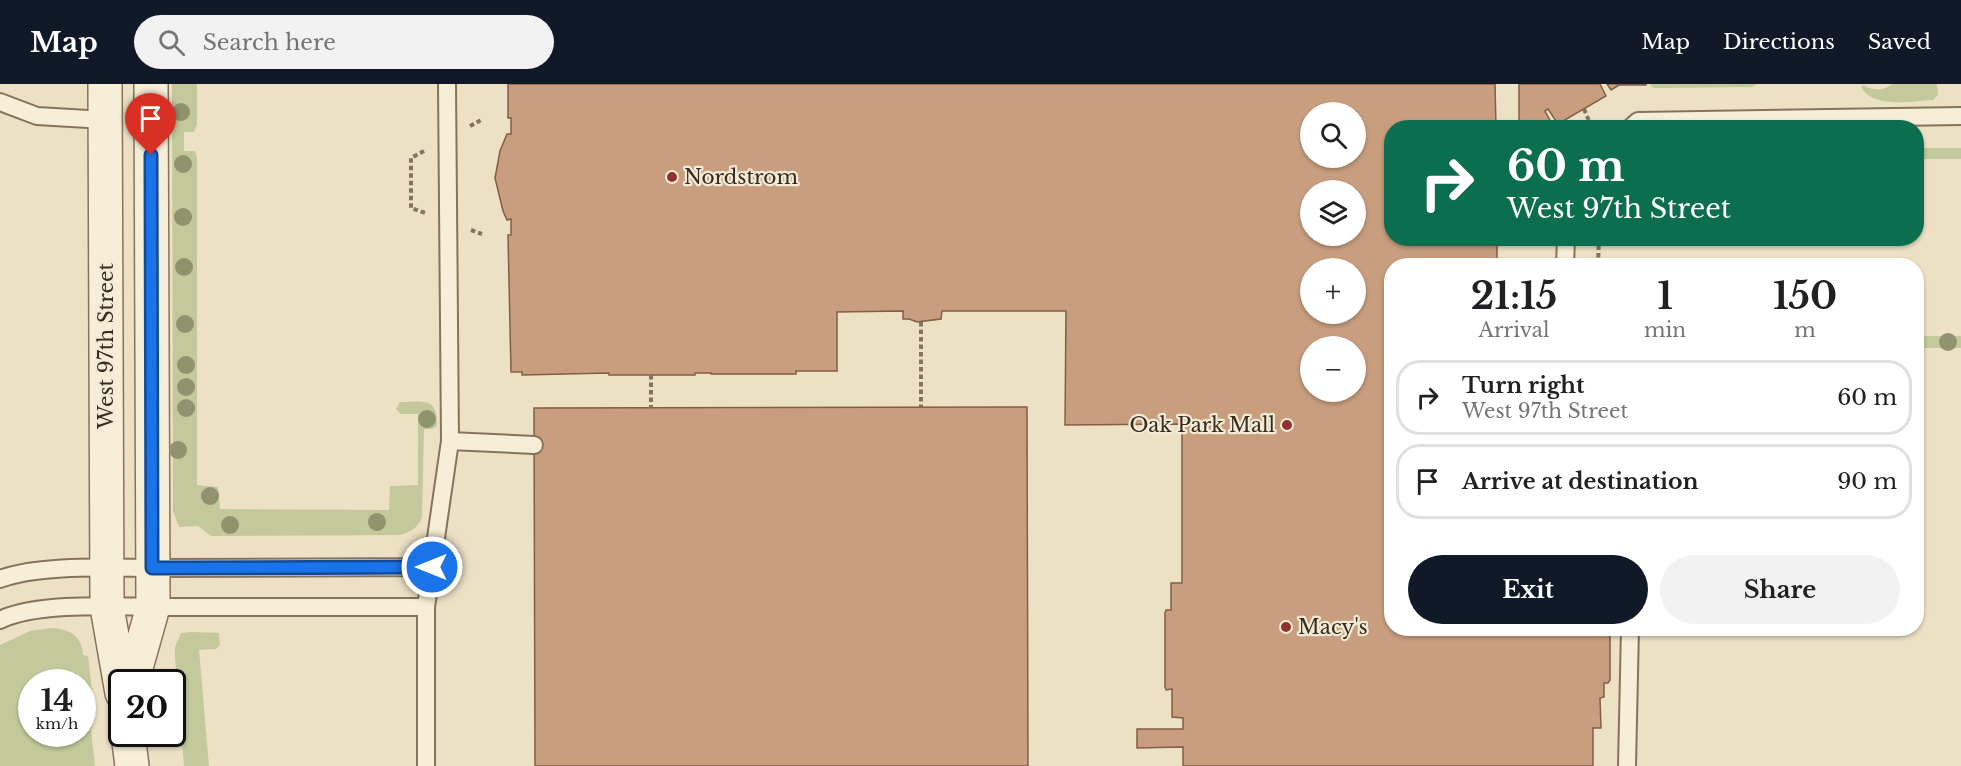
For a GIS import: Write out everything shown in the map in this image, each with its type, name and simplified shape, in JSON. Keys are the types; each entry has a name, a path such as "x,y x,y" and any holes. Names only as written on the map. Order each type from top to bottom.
{"street":[{"name":"West 97th Street","path":"105,84 108,607 118,669"},
{"path":"136,669 153,607 151,84"},
{"path":"130,747 132,766"}],"lane":[{"path":"426,766 426,607 450,441 447,84"},
{"path":"0,102 37,116 105,120"},
{"path":"1703,120 1961,116"},
{"path":"450,441 534,446"},
{"path":"0,579 35,571 108,568 432,567"},
{"path":"0,620 39,610 108,607 426,607"},
{"path":"1627,766 1630,636"}],"path":[{"path":"1584,109 1589,120"},
{"path":"921,322 921,407"},
{"path":"651,375 651,408"}],"green space":[{"path":"172,84 197,84 197,124 194,132 184,132 184,151 195,151 197,158 197,485 218,487 220,509 389,510 390,486 418,485 418,414 401,414 396,409 400,402 428,403 435,410 437,426 424,429 422,517 411,531 400,535 211,536 198,526 179,527 173,511"},
{"path":"1649,84 1757,84 1752,87 1654,88"},
{"path":"1892,84 1937,84 1938,95 1933,100 1884,101 1867,94 1861,87 1864,85 1878,89"},
{"path":"1924,148 1961,148 1961,159 1924,159"},
{"path":"1924,336 1961,336 1961,348 1924,348"},
{"path":"52,628 69,632 77,638 83,655 88,656 90,669 18,669 18,747 93,747 95,766 0,766 0,645 30,631"},
{"path":"181,633 219,633 220,645 216,649 199,650 209,766 184,766 182,747 186,747 186,669 176,669 175,658 175,647"}],"building":[{"name":"Oak Park Mall","path":"508,84 1495,84 1496,120 1384,120 1384,246 1497,246 1497,258 1384,258 1384,636 1610,636 1610,680 1604,683 1604,697 1600,698 1601,728 1593,728 1593,766 1183,766 1183,747 1137,748 1137,729 1183,729 1183,718 1172,717 1172,689 1166,690 1165,687 1165,613 1166,610 1171,610 1171,583 1182,583 1182,424 1065,425 1066,311 942,311 941,319 917,322 903,319 903,311 837,312 837,371 796,371 796,374 695,373 695,375 609,375 609,373 522,375 522,372 511,372 508,235 511,235 511,219 507,220 503,211 495,178 500,151 507,134 511,134 511,118 508,118"},
{"path":"1519,84 1600,84 1606,96 1565,120 1555,120 1548,109 1545,111 1550,120 1519,119"},
{"path":"1607,84 1646,85 1619,85 1611,90"},
{"path":"1027,407 1028,766 535,766 534,408"}],"place":[{"name":"Nordstrom","path":"672,177"},
{"name":"Oak Park Mall","path":"1287,425"},
{"name":"Macy's","path":"1286,627"}],"route":[{"path":"151,155 152,568 432,567"}]}
